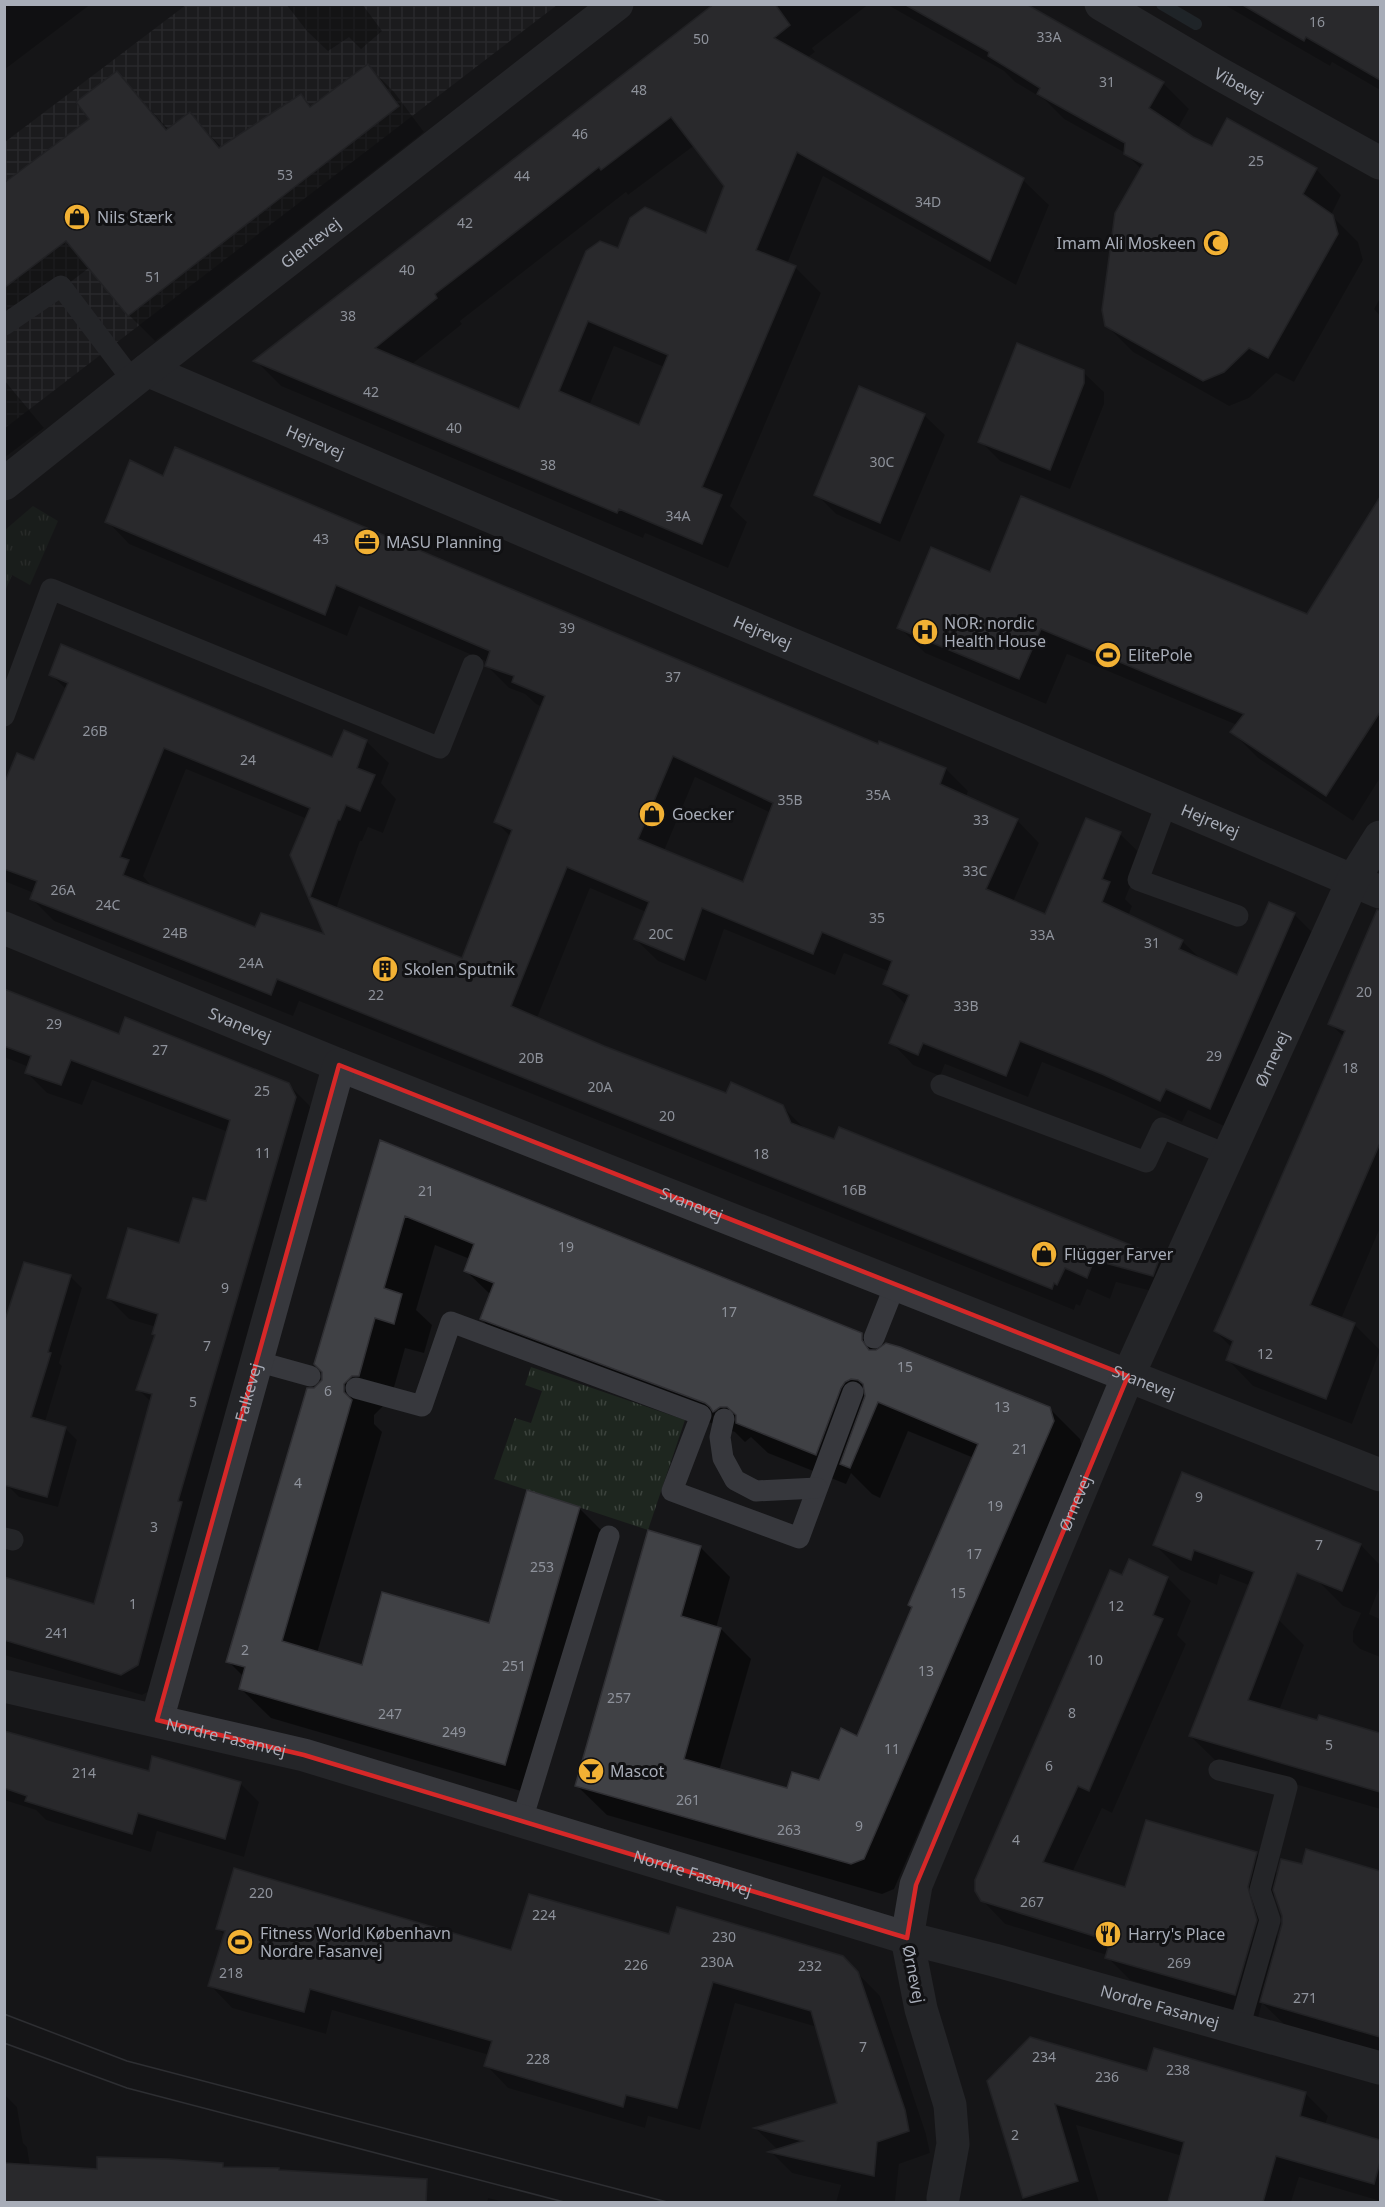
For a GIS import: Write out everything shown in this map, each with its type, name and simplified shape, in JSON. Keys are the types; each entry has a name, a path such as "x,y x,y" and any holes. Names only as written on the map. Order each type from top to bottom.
{"street":[{"name":"Glentevej","path":"4,484 140,375 617,4"},
{"name":"Vibevej","path":"1101,4 1380,163"},
{"name":"Hejrevej","path":"140,375 1367,886"},
{"name":"Ørnevej","path":"943,2198 953,2144 950,2105 921,2009 907,1938 916,1885 1128,1376 1228,1155 1367,886 1380,837"},
{"name":"Svanevej","path":"4,928 339,1065 1380,1475"},
{"name":"Falkevej","path":"157,1720 339,1065"},
{"name":"Nordre Fasanvej","path":"4,1686 304,1755 907,1938 1380,2067"}],"lane":[{"path":"4,326 61,286 140,375"},
{"path":"4,716 51,589 440,748 473,665"},
{"path":"1167,802 1138,880 1238,916"},
{"path":"941,1085 1146,1162 1162,1128 1228,1155"},
{"path":"874,1338 896,1285"},
{"path":"356,1388 422,1406 451,1322 701,1415 672,1491 799,1538 853,1392"},
{"path":"256,1361 310,1376"},
{"path":"724,1419 720,1437 723,1458 735,1480 756,1491 817,1488"},
{"path":"522,1820 609,1536"},
{"path":"1219,1770 1287,1787 1260,1890 1270,1920 1239,2028"}],"highlighted area":[{"path":"339,1065 1128,1376 916,1885 907,1938 304,1755 157,1720"}],"shaded area":[{"path":"186,5 557,5 5,428 5,142"}],"green space":[{"path":"33,506 58,521 30,585 12,575 5,591 5,530"},
{"path":"531,1367 685,1420 648,1530 494,1479 515,1418 531,1423 542,1391 525,1385"}],"building":[{"path":"714,4 775,4 790,25 774,38 1024,178 990,261 797,152 756,250 796,266 702,487 722,495 702,544 619,509 617,513 253,361","holes":["671,117 724,186 706,233 645,207 630,218 618,248 600,241 586,251 519,409 375,348 437,298 435,294 599,167 601,170","588,321 668,355 639,425 559,391"]},
{"name":"Imam Ali Moskeen","path":"904,4 1026,4 1164,82 1149,108 1193,137 1212,146 1227,118 1317,168 1303,194 1333,215 1338,234 1268,358 1249,348 1224,372 1203,381 1105,326 1102,310 1115,213 1143,164 1124,154 1125,143 1037,94 1040,88 988,56 989,52"},
{"path":"1241,4 1380,4 1380,80 1306,37 1304,41"},
{"path":"368,64 399,106 128,316 66,241 4,288 4,183 89,119 76,102 117,71 166,130 190,112 219,148 301,94 310,107"},
{"path":"1017,343 1084,370 1084,383 1050,470 978,442"},
{"path":"859,386 925,414 880,523 814,495"},
{"path":"175,447 878,744 879,741 946,768 940,784 1018,819 986,889 1045,914 1086,818 1121,832 1102,879 1110,882 1102,902 1183,940 1179,949 1237,975 1269,902 1295,913 1210,1109 1166,1089 1160,1101 1102,1074 1020,1041 1006,1076 923,1043 918,1055 889,1043 909,995 883,984 892,961 822,932 813,954 702,908 684,960 634,939 649,902 567,867 511,1006 604,1046 726,1093 731,1082 783,1105 791,1123 834,1139 839,1127 1160,1257 1153,1276 1094,1260 1087,1278 1065,1268 1057,1285 1054,1283 1052,1289 277,979 271,995 30,899 37,881 4,869 4,784 17,753 34,760 68,683 49,675 61,644 332,757 344,730 367,740 357,768 375,775 360,811 346,805 338,820 310,897 462,958 512,830 494,822 545,696 512,682 514,676 485,666 490,651 336,585 325,615 105,522 130,460 163,476","holes":["164,748 310,808 290,855 324,934 261,913 255,927 123,875 129,860 120,857","673,756 773,803 743,882 638,839"]},
{"path":"1021,496 1307,614 1380,497 1380,712 1326,796 1230,732 1244,714 1041,629 1019,679 897,628 931,547 990,572"},
{"path":"1377,910 1380,910 1380,1143 1310,1305 1355,1323 1326,1399 1226,1360 1233,1341 1214,1331 1345,1031 1328,1024"},
{"path":"4,989 119,1034 125,1017 289,1083 296,1097 178,1501 182,1502 138,1665 121,1675 4,1640 4,1577 94,1604 152,1394 136,1390 155,1335 152,1334 158,1314 107,1298 128,1228 179,1243 193,1198 206,1201 230,1120 71,1060 61,1085 25,1073 31,1056 4,1046"},
{"path":"380,1140 862,1333 862,1340 869,1350 876,1350 886,1343 900,1347 1050,1407 1054,1421 864,1859 851,1864 575,1786 648,1530 701,1546 681,1616 721,1628 684,1759 787,1788 792,1772 819,1780 841,1728 857,1736 912,1607 908,1605 978,1444 878,1402 850,1468 840,1464 865,1396 863,1384 851,1379 841,1388 816,1455 736,1423 736,1415 727,1407 720,1407 713,1412 705,1403 480,1319 494,1283 464,1271 474,1244 405,1216 384,1288 402,1294 394,1324 375,1318 359,1376 352,1376 344,1384 344,1392 352,1400 282,1641 362,1665 382,1592 489,1623 527,1490 580,1507 505,1765 239,1689 245,1667 226,1662 307,1388 314,1388 322,1380 322,1372 314,1364"},
{"path":"24,1262 71,1275 48,1352 51,1353 31,1417 66,1427 47,1497 4,1485 4,1323"},
{"path":"1182,1472 1361,1544 1342,1591 1297,1573 1248,1700 1317,1720 1319,1715 1380,1733 1380,1792 1189,1736 1254,1572 1194,1550 1191,1560 1153,1545"},
{"path":"1129,1559 1168,1577 1153,1615 1163,1619 1089,1791 1078,1786 1043,1862 1125,1887 1146,1820 1257,1852 1248,1887 1257,1920 1235,1995 1105,1958 1110,1941 981,1901 975,1891 975,1880 1110,1570 1122,1575"},
{"path":"4,1731 149,1771 152,1756 241,1782 225,1839 138,1813 132,1834 25,1801 27,1796 4,1788"},
{"path":"1306,1849 1380,1871 1380,2037 1260,2002 1282,1924 1282,1916 1273,1890 1281,1859 1302,1864"},
{"path":"234,1868 511,1950 529,1894 669,1934 677,1907 843,1956 858,1972 905,2110 909,2131 877,2142 874,2176 768,2152 803,2141 754,2128 837,2103 811,2011 713,1982 677,2108 626,2095 623,2107 484,2066 492,2041 310,1989 304,2012 208,1986 225,1931 216,1929"},
{"path":"1030,2037 1147,2071 1154,2048 1306,2092 1300,2116 1380,2140 1380,2162 1374,2184 1276,2156 1263,2202 1168,2202 1184,2142 1055,2104 1078,2181 1023,2198 987,2081"},
{"path":"97,2157 169,2159 223,2163 223,2167 279,2168 279,2170 427,2179 426,2202 4,2202 4,2163 97,2169"}],"waterway":[{"path":"1162,4 1196,24"}],"tram line":[{"path":"4,2014 127,2061 667,2202"},
{"path":"4,2043 127,2088 564,2202"}],"place":[{"name":"Nils Stærk","path":"77,217"},
{"name":"Imam Ali Moskeen","path":"1216,243"},
{"name":"MASU Planning","path":"367,542"},
{"name":"NOR: nordic Health House","path":"925,632"},
{"name":"ElitePole","path":"1108,655"},
{"name":"Goecker","path":"652,814"},
{"name":"Skolen Sputnik","path":"385,969"},
{"name":"Flügger Farver","path":"1044,1254"},
{"name":"Mascot","path":"591,1771"},
{"name":"Harry's Place","path":"1108,1934"},
{"name":"Fitness World København Nordre Fasanvej","path":"240,1942"}]}
